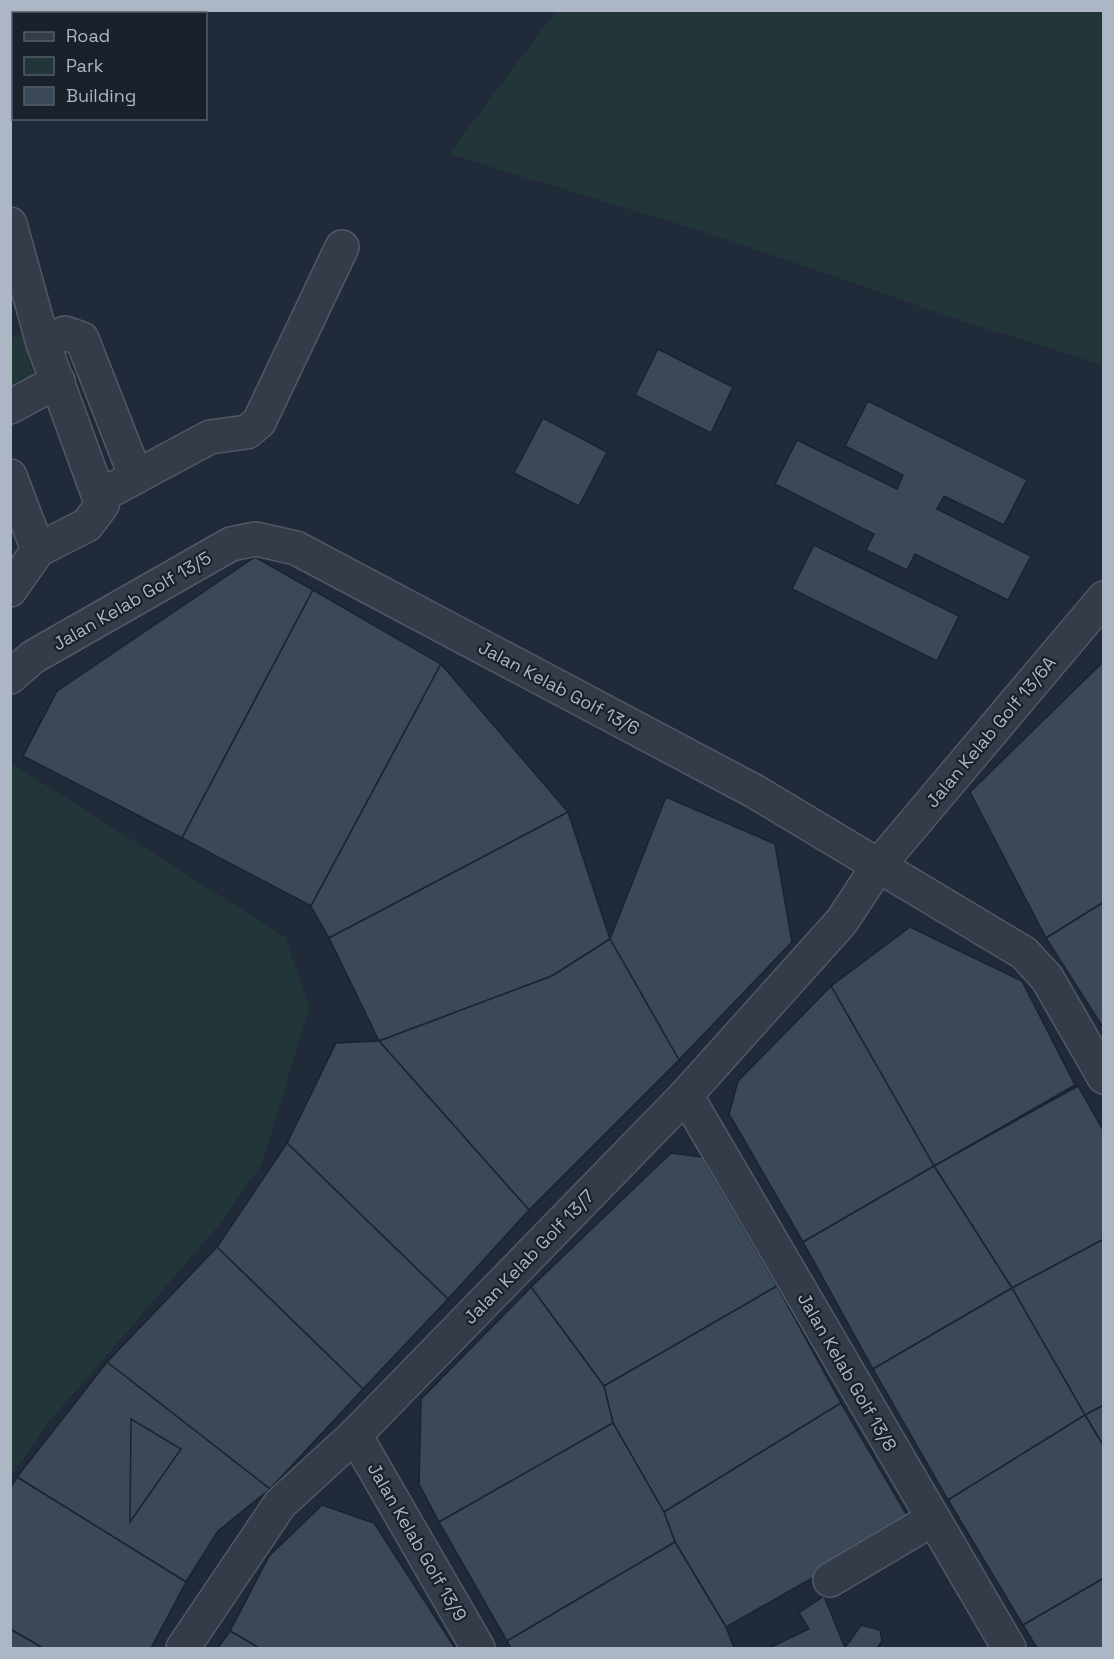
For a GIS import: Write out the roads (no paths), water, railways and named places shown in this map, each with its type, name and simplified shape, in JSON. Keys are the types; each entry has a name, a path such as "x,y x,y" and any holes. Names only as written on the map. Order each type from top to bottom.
{"street":[{"path":"10,224 43,344 102,505 87,525 38,550 10,590"},
{"path":"100,496 210,437 247,432 259,422 342,247"},
{"path":"43,344 65,333 82,339 136,477"},
{"path":"10,407 58,381"},
{"path":"10,476 38,550"},
{"name":"Jalan Kelab Golf 13/6","path":"231,544 256,538 296,548 754,791 1024,952 1047,978 1104,1077"},
{"name":"Jalan Kelab Golf 13/5","path":"18,665 231,544"},
{"name":"Jalan Kelab Golf 13/6A","path":"878,866 1104,598"},
{"name":"Jalan Kelab Golf 13/7","path":"183,1648 280,1504 355,1435 686,1095 842,921 878,866"},
{"name":"Jalan Kelab Golf 13/8","path":"686,1095 1009,1648"},
{"name":"Jalan Kelab Golf 13/9","path":"355,1435 478,1648"},
{"path":"830,1580 933,1519"}]}
